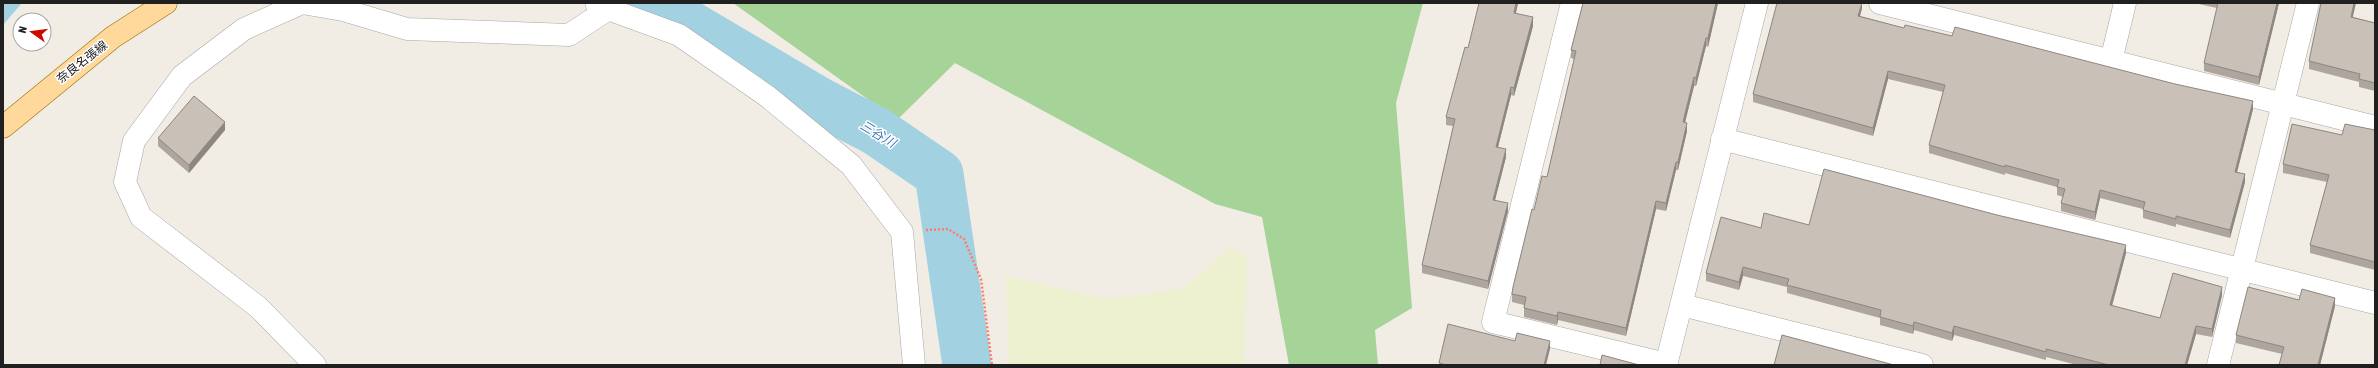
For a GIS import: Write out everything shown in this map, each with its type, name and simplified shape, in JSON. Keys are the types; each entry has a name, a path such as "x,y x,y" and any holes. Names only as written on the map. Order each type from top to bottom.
{"main road":[{"name":"奈良名張線","path":"3,127 114,37 166,3"}],"street":[{"path":"315,365 258,307 140,217 125,182 134,141 182,76 244,29 302,3 343,10 407,29 569,35 601,6 679,35 767,96 851,165 902,232 914,365"},
{"path":"1572,3 1493,322 1666,365 1757,3"},
{"path":"1880,3 1940,10 2111,60 2375,127"},
{"path":"2111,60 2125,3"},
{"path":"2218,365 2308,3"},
{"path":"1722,139 2375,303"},
{"path":"1682,305 1922,365"}],"path":[{"path":"948,229 964,239 981,279 992,365"}],"green space":[{"path":"733,3 1423,3 1396,103 1412,308 1375,330 1378,365 1289,365 1262,217 1215,204 955,63 897,120"},
{"path":"1231,247 1247,256 1244,365 1009,365 1006,276 1106,299 1183,289"}],"water":[{"path":"3,3 22,3 14,12 12,12 12,15 3,25"}],"building":[{"path":"1479,3 1516,3 1514,13 1533,17 1514,88 1511,87 1496,147 1506,149 1493,200 1508,203 1488,281 1422,265 1455,119 1446,117 1465,47 1468,48"},
{"path":"1583,3 1716,3 1708,38 1706,38 1696,78 1694,77 1683,122 1687,123 1678,162 1676,162 1666,203 1656,201 1626,328 1558,312 1557,316 1524,308 1526,297 1512,294 1532,209 1534,210 1542,176 1547,177 1576,51 1571,50"},
{"path":"1777,3 1862,3 1858,16 1904,28 1905,25 1952,36 1955,27 2175,84 2253,101 2235,172 2245,174 2230,230 2176,216 2176,219 2143,210 2145,202 2100,190 2095,212 2061,203 2065,189 2057,187 2059,180 2005,165 2005,167 1929,145 1945,85 1888,71 1873,128 1753,94"},
{"path":"2218,3 2277,3 2259,77 2204,63"},
{"path":"2321,3 2354,3 2351,17 2375,23 2375,83 2359,79 2360,74 2309,61"},
{"path":"194,96 225,122 189,165 158,138"},
{"path":"2292,124 2342,135 2345,124 2375,130 2375,262 2310,245 2329,175 2283,164"},
{"path":"1824,169 1997,215 2126,245 2110,305 2160,318 2173,273 2222,287 2212,329 2196,326 2185,365 2109,365 2046,349 2046,352 1954,326 1952,333 1914,322 1913,326 1880,317 1881,310 1787,285 1789,279 1743,267 1739,282 1706,273 1721,217 1761,228 1764,213 1809,225"},
{"path":"2248,287 2299,300 2302,289 2335,298 2318,365 2279,365 2284,347 2236,335"},
{"path":"1448,324 1515,341 1517,333 1550,341 1544,365 1446,365 1439,363"},
{"path":"1782,335 1894,365 1774,365"},
{"path":"1602,355 1639,365 1600,365"}],"waterway":[{"name":"三谷川","path":"646,3 664,10 820,102 876,131 939,174 967,365"}]}
